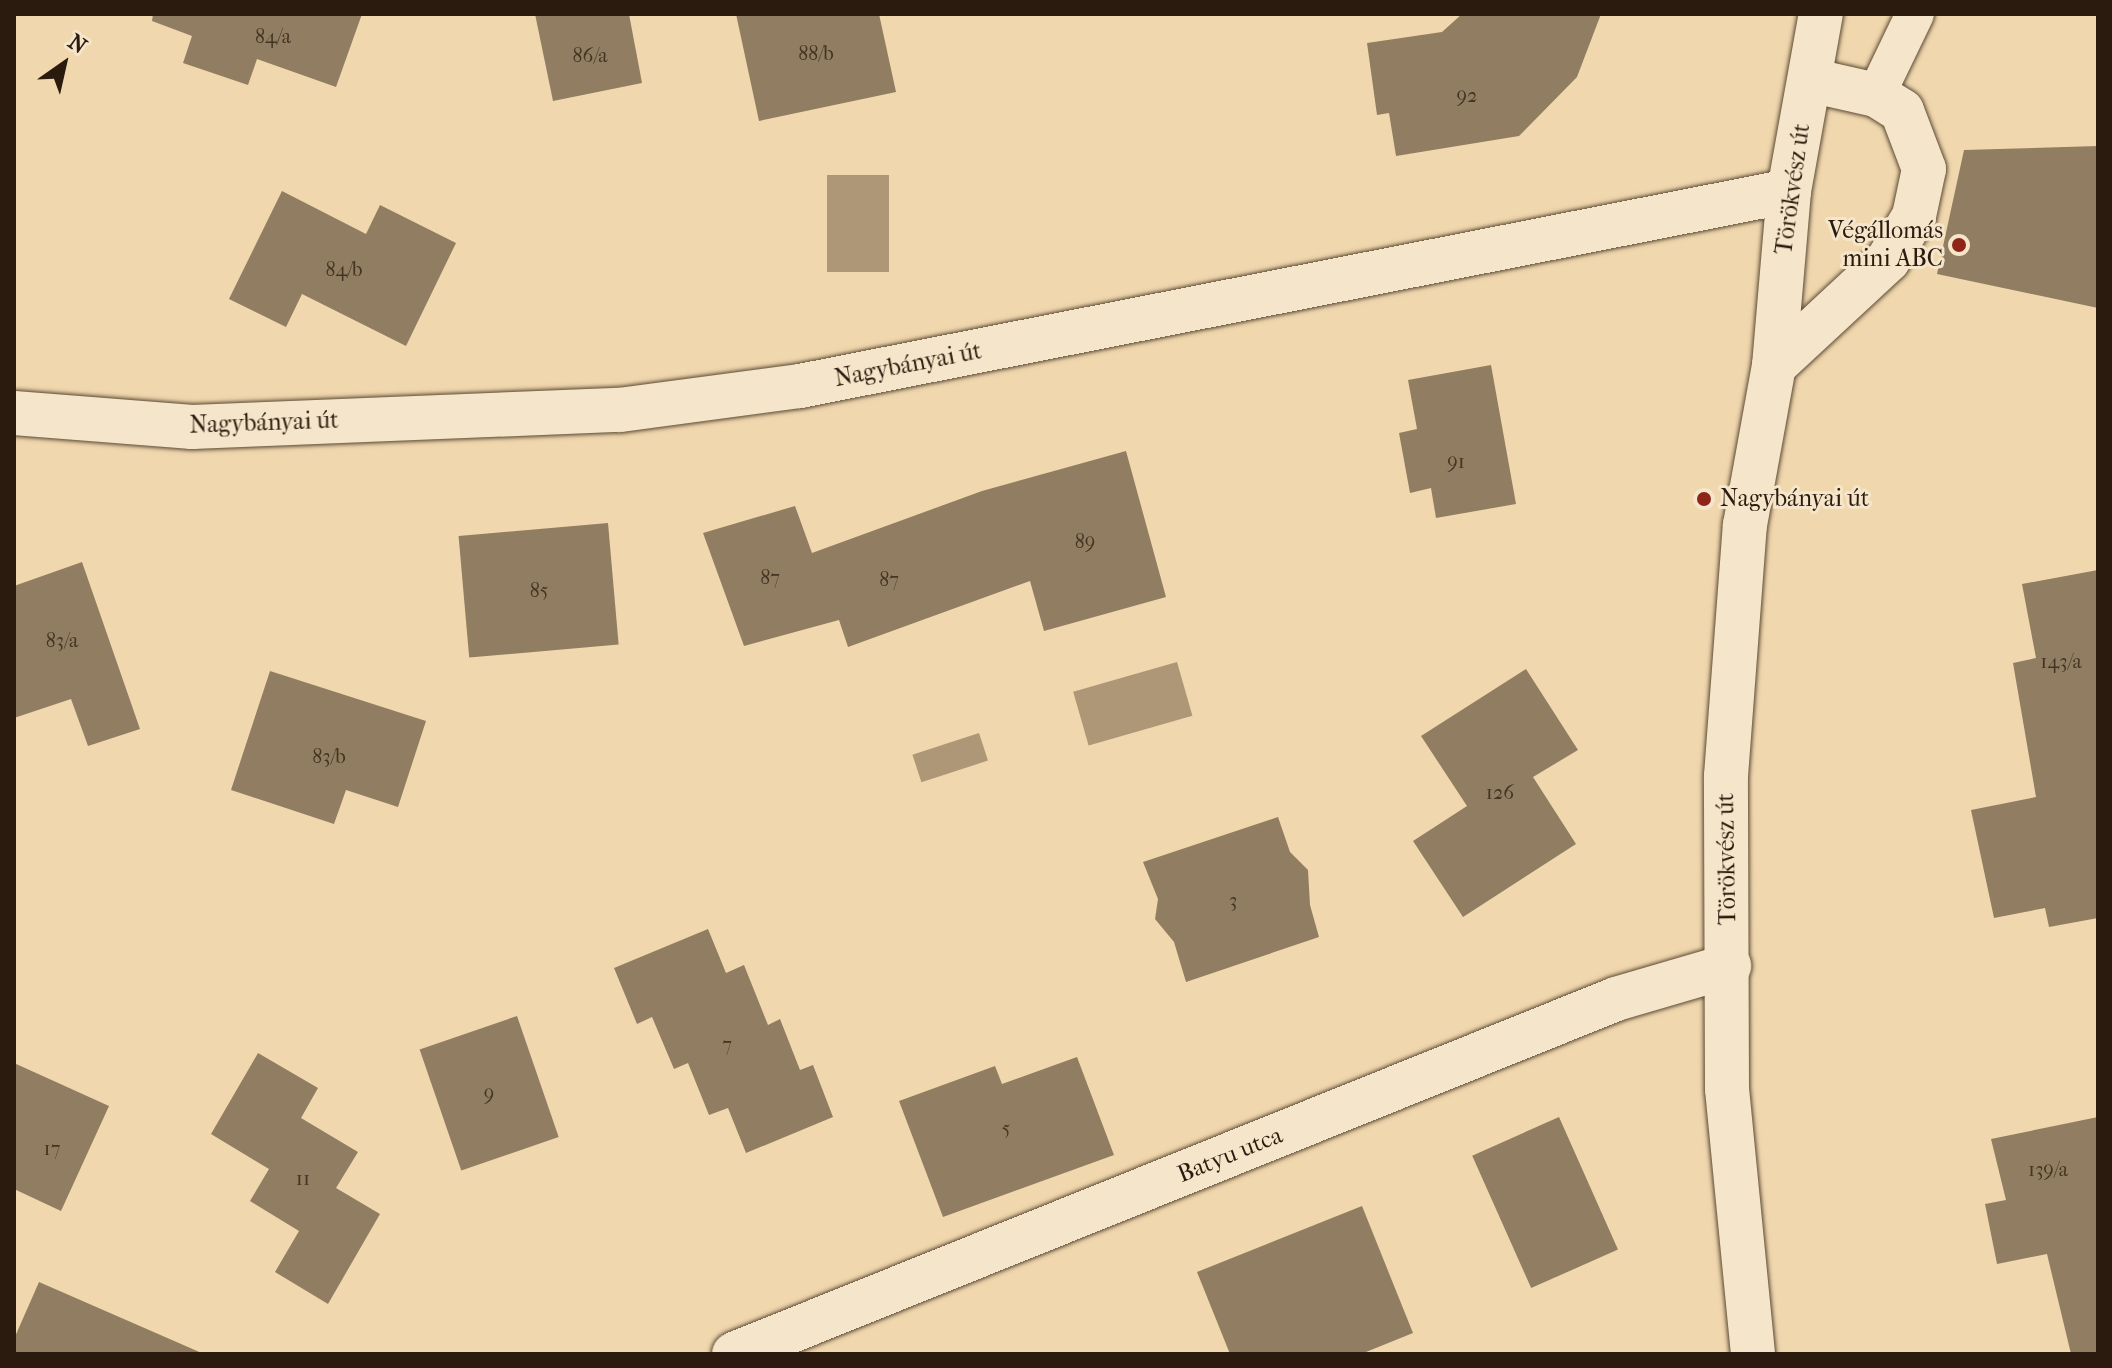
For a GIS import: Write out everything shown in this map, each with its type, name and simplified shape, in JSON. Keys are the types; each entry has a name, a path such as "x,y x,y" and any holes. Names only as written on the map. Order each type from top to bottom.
{"street":[{"name":"Törökvész út","path":"1753,1354 1727,1089 1726,776 1745,525 1774,366 1789,191 1821,14"},
{"path":"1774,366 1888,260 1914,216 1924,169 1902,111 1876,95 1810,80"},
{"name":"Nagybányai út","path":"14,413 192,427 620,410 800,386 1789,191"},
{"name":"Batyu utca","path":"734,1354 1616,999 1729,966"}],"lane":[{"path":"1876,95 1915,14"}],"shaded area":[{"path":"827,175 889,175 889,272 827,272"},
{"path":"1177,662 1192,716 1089,746 1073,692"},
{"path":"979,733 988,761 921,782 912,755"}],"building":[{"path":"153,14 362,14 336,87 257,59 248,85 183,63 192,36 152,21"},
{"path":"535,14 629,14 642,83 553,101"},
{"path":"736,14 879,14 896,92 759,121"},
{"path":"1462,14 1601,14 1577,77 1519,136 1396,156 1389,113 1377,115 1367,43 1442,32"},
{"path":"2098,146 2098,308 1937,274 1964,150"},
{"path":"282,191 366,234 380,205 456,243 406,346 302,294 286,327 229,299"},
{"path":"1491,365 1516,504 1436,518 1431,488 1410,493 1399,433 1417,429 1408,380"},
{"path":"1126,451 1166,597 1044,631 1030,581 848,647 839,620 744,646 703,533 795,506 812,553 982,491"},
{"path":"608,523 619,645 469,658 459,536"},
{"path":"82,562 140,729 88,746 71,699 14,718 14,586"},
{"path":"2098,570 2098,918 2049,927 2045,908 1994,918 1971,810 2036,797 2013,663 2036,658 2022,584"},
{"path":"1526,669 1578,750 1533,777 1576,844 1463,917 1413,841 1467,806 1421,736"},
{"path":"270,671 426,721 398,807 346,790 334,824 231,790"},
{"path":"1278,817 1290,852 1308,870 1310,905 1319,937 1186,982 1174,942 1155,919 1158,899 1143,862"},
{"path":"708,929 726,973 744,965 768,1025 780,1019 800,1070 813,1065 833,1117 746,1153 728,1108 709,1115 688,1063 674,1069 652,1017 637,1024 614,968"},
{"path":"517,1016 559,1137 461,1171 420,1050"},
{"path":"258,1053 318,1088 301,1118 358,1152 336,1188 380,1214 328,1304 275,1272 299,1231 250,1201 269,1169 211,1134"},
{"path":"1077,1057 1114,1155 943,1217 899,1101 995,1066 1002,1084"},
{"path":"14,1063 109,1106 61,1211 14,1189"},
{"path":"1559,1117 1618,1249 1531,1288 1472,1156"},
{"path":"2098,1117 2098,1354 2071,1354 2047,1254 1997,1264 1985,1204 2006,1200 1991,1139"},
{"path":"1362,1206 1413,1333 1361,1354 1230,1354 1197,1272"},
{"path":"39,1282 204,1354 14,1354 14,1339"}],"place":[{"name":"Végállomás mini ABC","path":"1959,245"},
{"name":"Nagybányai út","path":"1704,499"}]}
